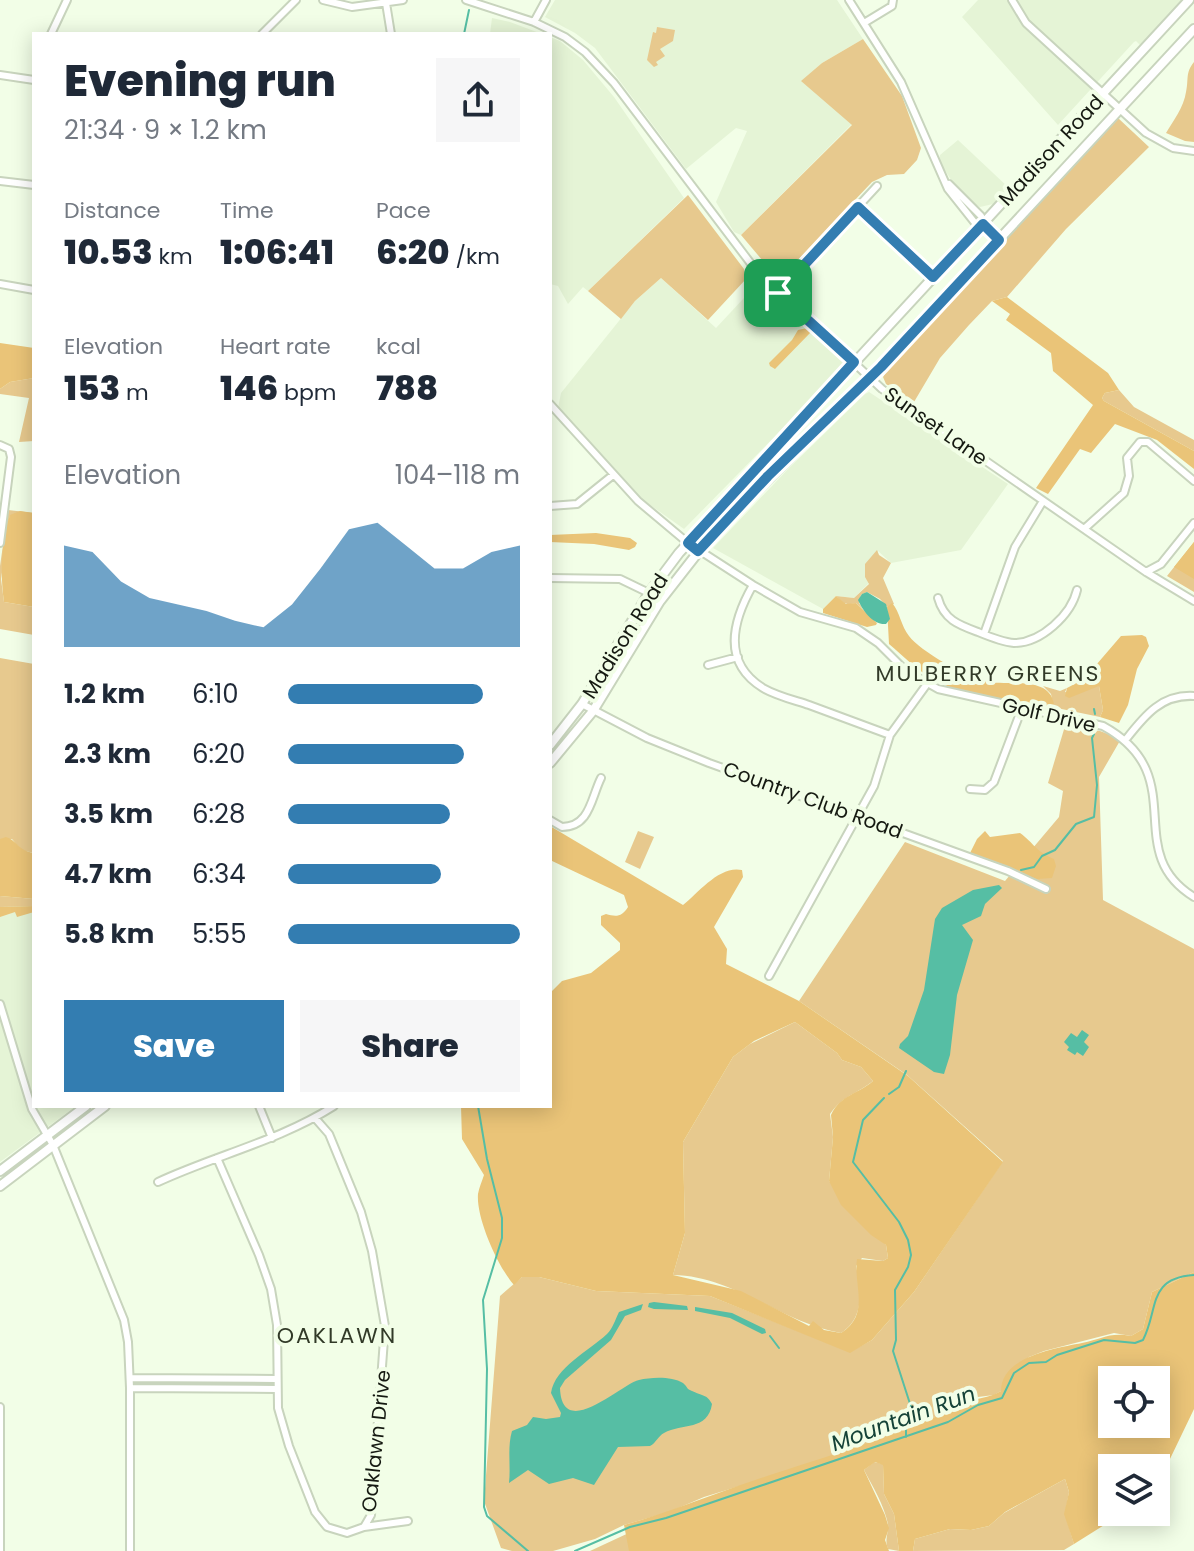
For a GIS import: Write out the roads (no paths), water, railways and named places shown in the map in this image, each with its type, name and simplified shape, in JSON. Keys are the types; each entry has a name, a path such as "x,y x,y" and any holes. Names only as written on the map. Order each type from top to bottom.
{"main road":[{"name":"Madison Road","path":"552,742 582,704 649,593 688,543 1189,0"},
{"name":"Madison Road","path":"552,761 593,711 660,601 698,551 768,476 870,378 1194,29"},
{"path":"0,1171 83,1108"},
{"path":"0,1186 102,1108"}],"street":[{"path":"52,32 67,0"},
{"path":"264,32 296,0"},
{"path":"323,0 352,7 403,0"},
{"name":"Sunset Lane","path":"466,0 534,22 575,44 607,73 739,252 778,293 870,378 1146,572 1194,601"},
{"path":"534,22 546,0"},
{"path":"849,0 905,89 944,180 981,216 983,224 999,240"},
{"path":"864,23 892,6 893,0"},
{"path":"1012,0 1026,23 1155,139 1173,148 1194,151"},
{"path":"386,3 391,32"},
{"path":"0,75 32,80"},
{"path":"0,181 32,185"},
{"path":"778,293 877,186"},
{"path":"858,207 933,277"},
{"path":"0,284 32,290"},
{"name":"Golf Drive","path":"552,406 638,501 698,551 753,585 800,612 856,628 878,643 906,671 927,684 959,695 1103,726 1127,738"},
{"path":"1084,529 1124,493 1129,477 1126,462 1140,442 1148,442 1194,481"},
{"path":"0,445 9,449 11,457 0,543"},
{"path":"552,506 577,504 613,475"},
{"path":"984,634 1015,547 1043,501"},
{"path":"1146,572 1161,564 1194,523"},
{"path":"552,578 620,579 649,593"},
{"path":"753,585 734,629 738,657 755,681 766,689 890,735"},
{"path":"938,598 948,618 1014,643 1035,638 1064,614 1071,607 1077,590"},
{"path":"708,665 738,657"},
{"path":"769,976 878,776 890,735 927,684"},
{"path":"1194,696 1169,699 1153,708 1127,738 1145,757 1156,779 1161,812 1157,835 1164,864 1175,882 1194,897"},
{"name":"Country Club Road","path":"582,704 647,738 707,763 1008,871 1046,889"},
{"path":"970,789 985,790 994,782 1022,708"},
{"path":"552,821 562,827 579,823 588,811 601,778"},
{"path":"0,1004 32,1109 53,1145 120,1306 128,1342 130,1378 130,1551"},
{"path":"260,1108 272,1138"},
{"path":"158,1182 203,1161 272,1138 331,1108"},
{"name":"Oaklawn Drive","path":"217,1158 271,1289 278,1336 278,1408 289,1446 317,1517 327,1527 353,1533 364,1527 371,1515 385,1326 372,1251 361,1212 329,1134 315,1118"},
{"path":"130,1378 276,1379"},
{"path":"130,1388 276,1389"},
{"path":"0,1407 0,1551"},
{"path":"364,1527 408,1521"}],"water":[{"path":"867,592 886,604 890,619 886,624 873,620 863,609 858,600"},
{"path":"999,885 1002,888 985,904 981,916 962,925 973,940 957,995 950,1055 944,1074 934,1072 899,1048 908,1036 924,990 935,919 942,908 973,890"},
{"path":"1082,1030 1089,1035 1084,1042 1089,1047 1083,1056 1067,1050 1069,1047 1064,1042 1071,1033 1077,1037"},
{"path":"649,1303 687,1306 688,1310 648,1307"},
{"path":"643,1304 641,1310 625,1316 611,1340 565,1380 560,1388 563,1403 571,1410 581,1410 594,1406 639,1380 667,1378 683,1383 688,1389 708,1398 712,1404 710,1413 700,1422 664,1433 650,1446 618,1447 594,1485 573,1478 549,1484 528,1470 509,1483 512,1431 527,1425 533,1417 560,1417 551,1393 559,1375 607,1334 619,1312"},
{"path":"695,1307 732,1313 765,1329 766,1333 762,1334 730,1318 695,1311"}],"waterway":[{"path":"464,32 469,10"},
{"path":"1094,709 1095,714"},
{"path":"1021,870 1034,867 1042,856 1055,850 1076,824 1094,817 1097,785 1094,734"},
{"path":"889,1094 899,1087 906,1071"},
{"path":"884,1098 863,1120 853,1162 899,1222 911,1255 895,1290 896,1340 893,1351 912,1410 913,1417 906,1427 906,1437"},
{"path":"478,1108 502,1218 502,1238 483,1300 487,1369 484,1507 487,1516 528,1551"},
{"name":"Mountain Run","path":"575,1551 630,1527 666,1518 948,1422 978,1405 1002,1398 1014,1373 1029,1363 1046,1362 1057,1355 1104,1340 1135,1343 1143,1340 1161,1289 1179,1277 1194,1275"},
{"path":"770,1336 779,1348"}],"district":[{"name":"MULBERRY GREENS","path":"988,673"},
{"name":"OAKLAWN","path":"337,1335"}]}
